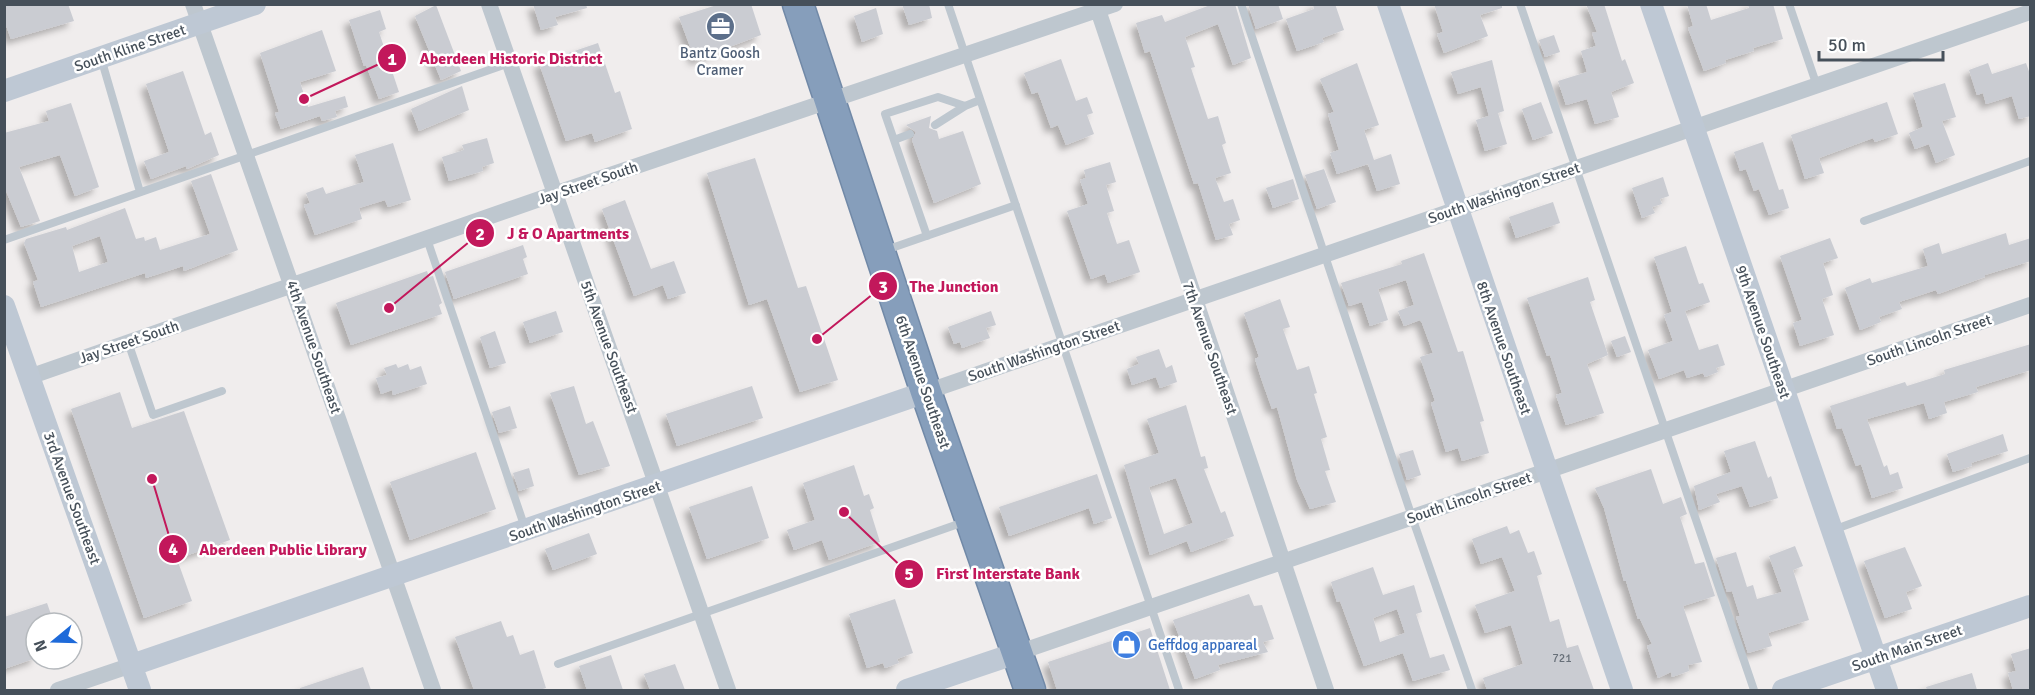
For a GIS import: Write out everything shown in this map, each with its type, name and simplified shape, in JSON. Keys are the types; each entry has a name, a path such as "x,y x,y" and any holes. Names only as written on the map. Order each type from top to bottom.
{"highway":[{"name":"6th Avenue Southeast","path":"798,4 926,392 1030,690"}],"street":[{"name":"South Kline Street","path":"4,91 101,57 196,14 255,4"},
{"name":"5th Avenue Southeast","path":"489,4 728,690"},
{"name":"Jay Street South","path":"29,377 554,194 831,102 1097,7 1115,4"},
{"name":"8th Avenue Southeast","path":"1388,4 1456,210 1622,690"},
{"name":"9th Avenue Southeast","path":"1651,4 1887,690"},
{"name":"7th Avenue Southeast","path":"1097,7 1193,300 1326,690"},
{"name":"South Washington Street","path":"58,690 658,486 1063,344 2031,12"},
{"name":"4th Avenue Southeast","path":"196,14 433,690"},
{"name":"South Lincoln Street","path":"907,690 2031,305"},
{"name":"3rd Avenue Southeast","path":"4,306 140,690"},
{"name":"South Main Street","path":"1783,690 2031,606"}],"lane":[{"path":"948,4 1179,690"},
{"path":"1241,4 1472,690"},
{"path":"1520,4 1574,169 1754,690"},
{"path":"1789,4 1817,86"},
{"path":"101,57 140,192"},
{"path":"4,240 509,63"},
{"path":"927,236 885,114 938,97 965,106"},
{"path":"935,125 965,106 980,100"},
{"path":"894,140 910,134"},
{"path":"1864,221 2031,161"},
{"path":"880,252 1016,205"},
{"path":"427,239 526,531"},
{"path":"128,342 153,415 222,391"},
{"path":"1832,530 2031,458"},
{"path":"558,664 970,520"}],"building":[{"path":"4,4 68,4 74,21 11,39 4,20"},
{"path":"533,4 586,4 587,8 555,17 558,25 541,30"},
{"name":"Bantz Goosh Cramer","path":"720,4 751,4 761,35 695,60 679,17"},
{"path":"902,4 929,4 932,18 909,25"},
{"path":"1213,4 1235,4 1251,58 1233,65 1218,24 1185,37 1195,67 1191,68 1208,119 1218,116 1226,143 1222,145 1231,173 1215,178 1224,202 1233,199 1240,220 1229,224 1233,235 1216,240 1198,183 1194,184 1150,51 1145,53 1136,23 1162,15 1165,22"},
{"path":"1248,4 1278,4 1283,19 1256,29"},
{"path":"1313,4 1335,4 1344,30 1322,38 1324,42 1297,51 1286,19 1314,9"},
{"path":"1434,4 1502,4 1502,8 1480,15 1488,36 1444,53 1437,34 1443,32"},
{"path":"1586,4 1604,4 1622,61 1625,59 1634,83 1611,92 1619,117 1595,124 1587,99 1566,105 1558,81 1587,72 1581,51 1596,46 1592,33 1597,32"},
{"path":"1687,4 1706,4 1711,20 1749,8 1748,4 1773,4 1783,39 1753,48 1754,51 1725,60 1726,63 1704,71 1688,28 1693,26"},
{"path":"436,5 461,71 441,80 415,16"},
{"path":"876,8 883,34 862,42 854,16"},
{"path":"380,10 386,29 379,32 399,92 379,99 366,65 364,66 349,20"},
{"path":"322,30 336,71 300,82 308,107 345,96 348,107 335,111 337,117 322,121 320,116 281,129 275,113 279,112 260,53"},
{"path":"1554,35 1560,52 1545,57 1539,40"},
{"path":"598,43 615,93 620,91 632,129 595,142 592,133 566,141 539,63"},
{"path":"1061,59 1076,101 1087,97 1093,113 1087,115 1094,134 1066,145 1058,125 1051,128 1038,92 1032,94 1024,73"},
{"path":"1492,60 1504,111 1489,116 1481,87 1458,94 1451,72"},
{"path":"1357,63 1379,125 1364,130 1374,160 1391,154 1400,184 1377,191 1368,164 1337,174 1330,153 1339,150 1328,114 1334,112 1320,79"},
{"path":"1988,63 1992,74 2026,63 2031,77 2031,116 2019,119 2012,96 1986,104 1983,93 1977,95 1969,70"},
{"path":"183,71 205,135 211,132 219,155 187,169 186,166 151,179 144,161 169,152 146,84"},
{"path":"1945,83 1956,117 1942,121 1955,155 1936,163 1929,144 1915,149 1909,133 1923,127 1913,93"},
{"path":"462,86 469,110 419,131 411,109"},
{"path":"1541,102 1553,133 1533,140 1522,109"},
{"path":"1887,102 1898,134 1875,142 1873,138 1819,158 1824,173 1805,179 1791,135"},
{"path":"71,103 99,187 75,196 60,155 19,167 40,221 21,227 4,186 4,133 49,121 46,111"},
{"path":"1498,113 1507,144 1485,151 1476,120"},
{"path":"931,116 929,128 937,131 939,139 963,131 981,184 934,203 912,140 916,132 906,125"},
{"path":"487,138 494,163 482,167 483,171 449,181 442,157 464,150 462,145"},
{"path":"1763,142 1779,190 1783,189 1789,208 1769,215 1759,189 1754,191 1746,169 1740,171 1734,152"},
{"path":"393,143 411,200 388,207 385,200 359,208 362,219 315,235 304,205 310,203 306,193 323,187 326,194 364,182 355,155"},
{"path":"755,158 798,288 806,286 838,380 800,392 767,299 749,305 707,173"},
{"path":"1110,162 1116,182 1106,185 1114,211 1107,213 1117,244 1129,240 1140,272 1108,283 1105,274 1091,279 1067,211 1088,204 1080,180 1086,178 1084,170"},
{"path":"1324,169 1336,202 1317,209 1305,175"},
{"path":"211,174 238,250 184,271 183,266 146,278 145,273 41,307 33,282 38,280 24,243 26,239 66,227 67,230 125,208 136,239 144,237 145,241 156,237 160,250 210,234 191,181","holes":["100,236 108,262 79,272 72,246"]},
{"path":"1663,177 1669,196 1660,199 1662,204 1652,207 1655,213 1642,218 1632,188"},
{"path":"1293,179 1299,199 1273,208 1266,188"},
{"path":"625,200 651,269 674,261 686,293 668,299 663,285 634,296 602,209"},
{"path":"1553,202 1560,223 1516,238 1509,217"},
{"path":"2006,233 2009,245 2031,238 2031,261 1985,275 1985,277 1938,294 1936,290 1899,302 1902,309 1879,317 1881,322 1860,330 1845,288 1870,278 1872,283 1928,266 1923,249 1939,243 1942,254"},
{"path":"1830,238 1838,258 1823,263 1833,295 1822,299 1834,335 1800,346 1793,323 1802,320 1780,256"},
{"path":"523,245 527,257 523,259 528,274 454,299 445,272"},
{"path":"1686,246 1699,284 1703,283 1710,302 1685,311 1699,350 1718,344 1725,365 1716,368 1718,372 1705,377 1703,373 1687,378 1684,370 1659,379 1648,350 1673,341 1664,315 1672,312 1654,257"},
{"path":"1424,253 1458,352 1463,351 1484,421 1480,422 1489,453 1462,461 1458,448 1446,452 1431,403 1435,401 1420,357 1433,353 1422,323 1420,320 1404,326 1398,311 1414,305 1406,280 1378,289 1388,320 1370,326 1362,302 1349,306 1341,283 1402,264 1401,261"},
{"path":"427,271 429,277 433,276 442,303 439,305 442,314 351,345 336,303"},
{"path":"1588,277 1595,300 1590,302 1608,355 1587,364 1604,413 1566,425 1556,395 1562,393 1550,355 1547,356 1527,298"},
{"path":"1280,299 1290,327 1283,329 1297,370 1309,366 1317,393 1314,394 1327,437 1321,439 1330,470 1325,471 1336,502 1310,509 1297,480 1277,407 1272,409 1261,378 1255,359 1259,357 1244,313"},
{"path":"556,311 563,332 530,343 523,322"},
{"path":"991,311 996,325 986,328 990,338 962,348 960,342 954,344 948,327"},
{"path":"495,331 506,363 490,368 480,337"},
{"path":"1625,336 1631,352 1617,357 1611,341"},
{"path":"2031,344 2031,370 1976,387 1978,392 1944,402 1947,413 1929,419 1924,403 1867,419 1884,467 1887,465 1890,475 1898,472 1903,488 1872,498 1861,464 1856,466 1842,428 1837,429 1830,406 1905,382 1907,386 1945,374 1944,370"},
{"path":"1159,349 1166,368 1172,365 1177,382 1160,388 1156,377 1132,385 1127,369 1139,364 1136,357"},
{"path":"396,364 398,368 408,364 410,370 421,366 427,384 393,395 392,390 381,394 376,378 387,375 384,368"},
{"path":"574,386 586,424 593,421 610,466 579,475 550,393"},
{"path":"752,386 763,418 677,446 666,414"},
{"path":"120,392 132,428 184,411 230,540 177,559 192,601 144,618 71,409"},
{"path":"1186,405 1201,457 1205,456 1208,468 1204,469 1221,513 1225,511 1234,536 1191,552 1187,541 1150,555 1124,465 1159,453 1147,419","holes":["1176,478 1193,523 1164,534 1149,487"]},
{"path":"510,406 517,428 499,433 492,412"},
{"path":"2003,434 2008,451 1971,463 1972,466 1953,472 1947,454"},
{"path":"1755,441 1778,498 1750,507 1742,486 1716,494 1720,502 1699,510 1694,486 1731,472 1724,451"},
{"path":"1413,450 1421,475 1407,480 1399,454"},
{"path":"476,452 496,509 410,540 390,482"},
{"path":"854,465 864,496 869,494 874,508 870,510 880,542 829,560 822,540 794,550 787,530 815,520 803,483"},
{"path":"529,468 534,486 519,491 513,473"},
{"path":"1651,469 1663,504 1681,497 1687,514 1680,517 1695,564 1704,562 1715,596 1683,606 1702,662 1688,665 1689,671 1672,677 1671,672 1658,678 1647,646 1652,644 1638,619 1626,581 1624,581 1604,508 1595,488"},
{"path":"1097,474 1112,518 1094,524 1089,508 1009,536 999,507"},
{"path":"752,486 769,538 707,559 689,507"},
{"path":"1507,526 1510,534 1519,530 1528,553 1534,551 1542,574 1537,576 1550,622 1559,619 1567,648 1578,645 1594,690 1487,690 1483,678 1523,664 1511,625 1485,633 1475,605 1515,591 1502,557 1481,564 1472,539"},
{"path":"589,533 597,554 553,570 545,549"},
{"path":"1795,546 1803,566 1793,570 1809,620 1768,633 1772,646 1748,653 1736,617 1740,616 1732,591 1727,592 1716,558 1736,552 1747,587 1753,585 1757,599 1782,592 1769,556"},
{"path":"1905,547 1922,586 1906,592 1912,609 1885,618 1864,561"},
{"path":"1373,567 1383,595 1414,585 1422,612 1416,614 1430,658 1444,654 1450,670 1413,681 1403,653 1364,666 1331,582","holes":["1397,609 1405,633 1380,642 1373,618"]},
{"path":"1249,594 1254,606 1262,605 1274,639 1263,642 1268,652 1218,665 1220,670 1195,679 1173,620"},
{"path":"895,599 913,653 897,659 899,663 885,668 883,663 867,668 849,614"},
{"path":"47,603 50,611 24,611 24,662 4,669 4,617"},
{"path":"501,621 507,637 513,635 520,655 534,650 546,688 539,690 474,690 455,637"},
{"name":"Geffdog appareal","path":"1150,628 1170,690 1057,690 1048,662"},
{"path":"2031,648 2031,690 2013,690 2008,673 2016,671 2011,654"},
{"path":"611,655 623,690 587,690 579,666"},
{"path":"675,664 685,690 650,690 644,674"},
{"path":"363,667 371,690 300,690 300,688"},
{"path":"1972,673 1977,690 1927,690 1926,687"}],"place":[{"name":"Bantz Goosh Cramer","path":"720,26"},
{"name":"Aberdeen Historic District","path":"304,99"},
{"name":"J & O Apartments","path":"389,308"},
{"name":"The Junction","path":"817,339"},
{"name":"Aberdeen Public Library","path":"152,479"},
{"name":"First Interstate Bank","path":"844,512"},
{"name":"Geffdog appareal","path":"1127,645"}]}
